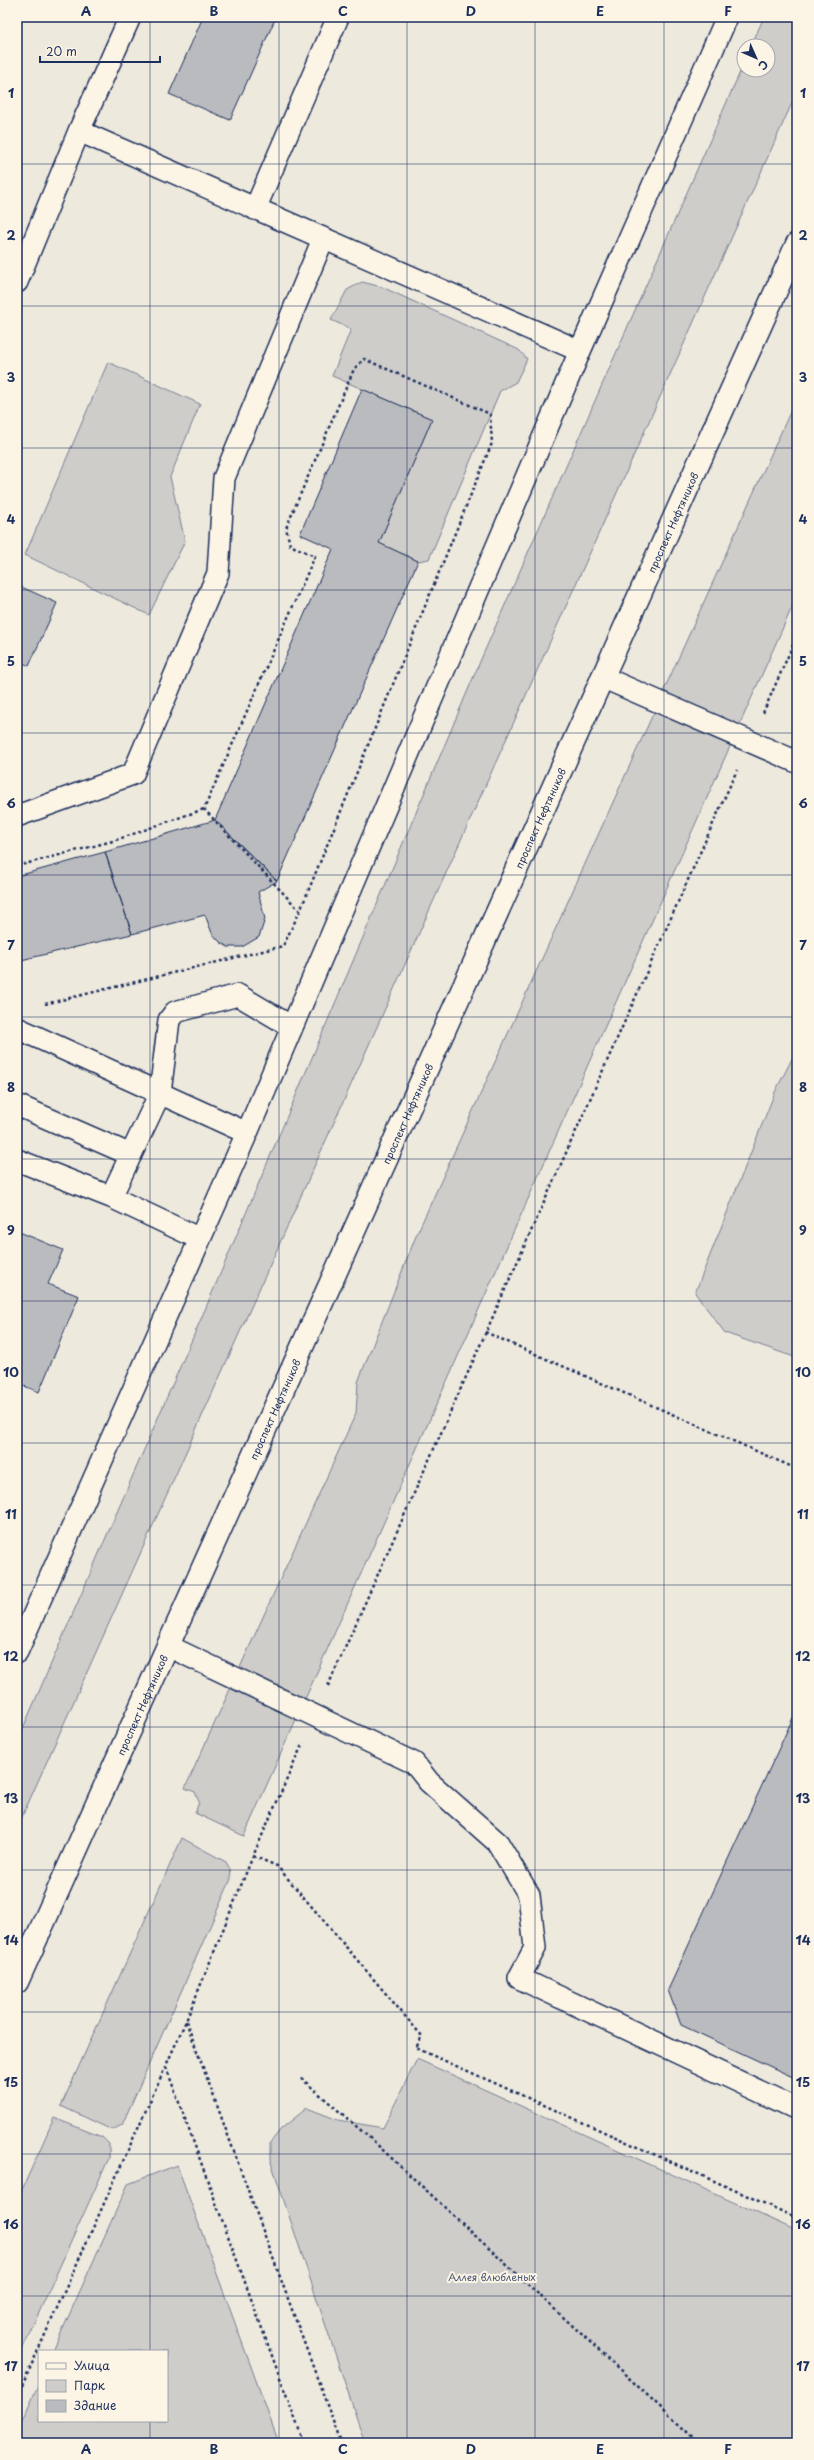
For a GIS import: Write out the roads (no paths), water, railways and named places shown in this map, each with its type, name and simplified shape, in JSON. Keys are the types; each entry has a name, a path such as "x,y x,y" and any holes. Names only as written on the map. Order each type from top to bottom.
{"main road":[{"name":"проспект Нефтяников","path":"17,1982 797,244"}],"lane":[{"path":"17,282 79,131 130,17"},
{"path":"255,209 338,17"},
{"path":"17,1652 247,1133 580,351 727,17"},
{"path":"79,131 580,351"},
{"path":"17,816 133,774 218,573 224,478 323,239"},
{"path":"602,677 797,762"},
{"path":"111,1197 160,1093 166,1032 169,1020 175,1012 238,995 292,1027"},
{"path":"17,1028 247,1133"},
{"path":"17,1105 130,1155"},
{"path":"17,1160 111,1197 200,1238"},
{"path":"168,1646 414,1763 429,1782 498,1843 529,1895 535,1948 519,1978 797,2109"}],"park label":[{"name":"Аллея влюбленых","path":"492,2276"}]}
